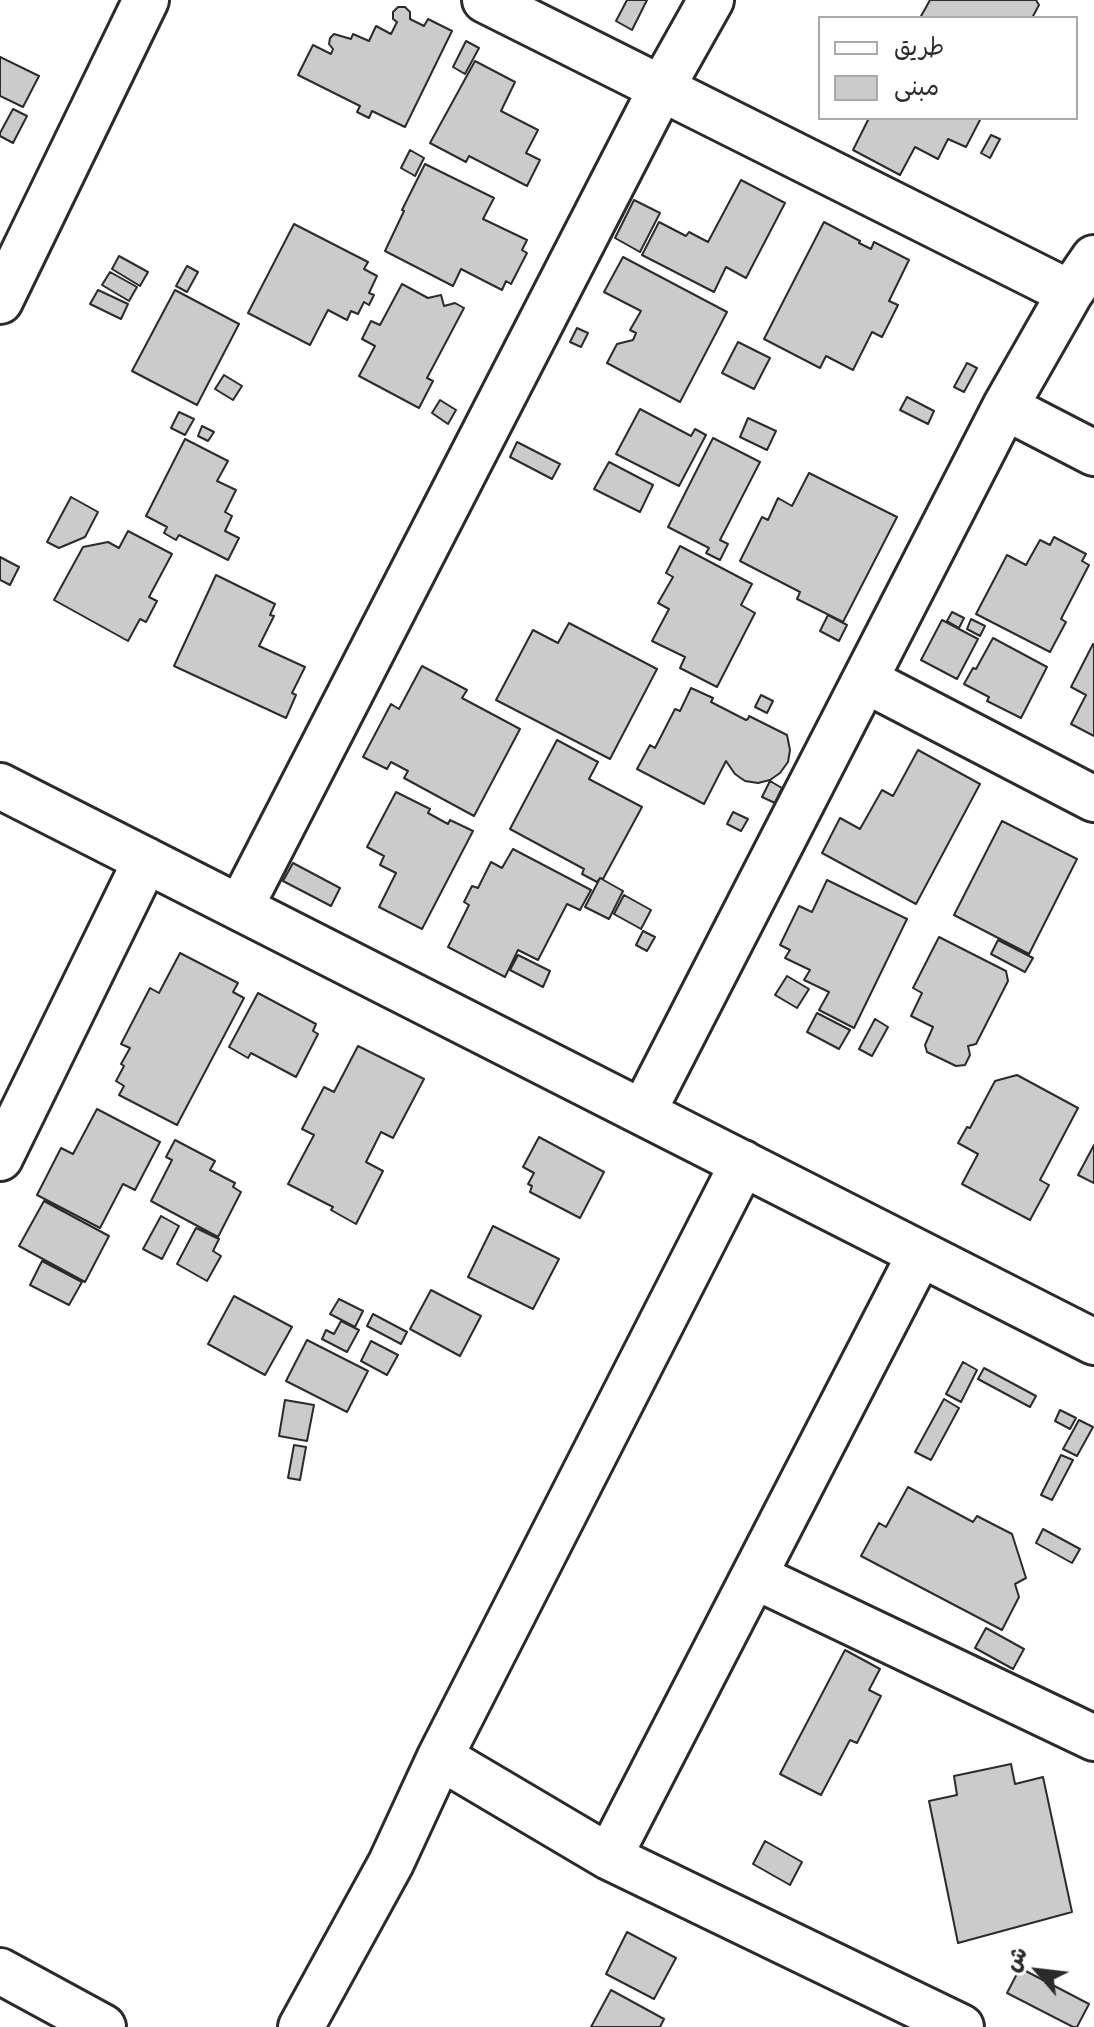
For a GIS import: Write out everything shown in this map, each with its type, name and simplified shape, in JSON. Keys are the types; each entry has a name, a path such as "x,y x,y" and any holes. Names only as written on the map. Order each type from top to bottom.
{"street":[{"path":"0,301 146,0"},
{"path":"485,0 1070,293"},
{"path":"240,908 661,89 711,0"},
{"path":"643,1112 1005,407 1070,293 1094,258"},
{"path":"1005,407 1094,453"},
{"path":"865,680 1094,799"},
{"path":"0,786 1094,1342"},
{"path":"0,1158 146,860"},
{"path":"301,2027 391,1863 440,1757 743,1163"},
{"path":"609,1857 920,1254"},
{"path":"754,1576 1094,1738"},
{"path":"440,1757 609,1857 961,2027"},
{"path":"0,1971 103,2027"}],"building":[{"path":"627,0 647,0 632,30 616,21"},
{"path":"930,0 1036,0 1039,5 1033,16 921,16"},
{"path":"398,7 405,7 410,12 410,19 424,26 428,19 452,31 405,127 372,111 369,118 357,112 360,106 298,75 313,45 331,54 333,49 329,44 334,34 351,39 353,34 369,41 376,26 391,34 397,22 393,19 393,12"},
{"path":"466,41 479,48 465,74 453,67"},
{"path":"0,57 39,76 23,107 0,96"},
{"path":"475,61 515,82 501,111 538,130 526,153 540,160 527,186 469,156 466,162 430,143"},
{"path":"13,109 27,116 13,143 0,133"},
{"path":"868,120 980,120 966,147 948,139 938,159 915,147 900,175 853,150"},
{"path":"991,135 1000,139 990,158 981,153"},
{"path":"410,150 424,158 415,176 401,168"},
{"path":"425,164 494,198 483,219 527,240 522,250 527,253 511,284 506,281 502,290 461,269 453,286 385,251"},
{"path":"741,180 785,203 746,278 726,267 714,292 642,255 659,222 686,236 689,232 708,242"},
{"path":"634,200 660,213 640,252 615,238"},
{"path":"824,222 871,249 874,242 909,260 889,301 898,305 882,337 872,332 853,370 826,356 820,368 764,339"},
{"path":"294,224 368,262 364,269 377,276 369,293 374,295 369,305 364,302 358,314 351,311 347,320 328,310 310,345 248,313"},
{"path":"119,256 148,272 140,286 112,269"},
{"path":"623,257 727,312 680,402 607,363 617,344 633,340 636,333 630,330 641,311 604,292"},
{"path":"187,266 198,272 187,292 176,286"},
{"path":"110,272 137,287 129,301 102,285"},
{"path":"402,284 428,298 441,295 444,306 455,303 464,308 427,378 433,381 419,408 359,376 375,346 362,339 371,321 380,325"},
{"path":"98,290 128,304 121,319 90,304"},
{"path":"175,290 239,324 197,405 132,371"},
{"path":"577,328 588,333 581,347 570,342"},
{"path":"738,342 770,358 754,389 722,373"},
{"path":"967,363 977,368 964,392 954,387"},
{"path":"224,375 242,386 233,400 215,389"},
{"path":"907,397 934,411 928,424 900,410"},
{"path":"440,400 456,410 448,424 432,413"},
{"path":"640,409 691,436 695,429 706,435 679,486 616,454"},
{"path":"179,412 194,419 185,435 171,428"},
{"path":"748,418 776,431 767,450 740,437"},
{"path":"202,426 214,432 208,441 198,436"},
{"path":"713,438 760,462 720,540 728,544 720,560 706,553 709,548 668,527"},
{"path":"185,439 228,461 217,481 236,490 225,512 232,516 225,531 239,538 228,560 179,535 176,540 164,533 167,527 146,516"},
{"path":"517,442 560,464 552,479 510,457"},
{"path":"609,462 653,485 640,512 594,489"},
{"path":"809,473 897,517 843,622 797,599 800,592 740,561 762,517 768,520 778,498 792,506"},
{"path":"71,497 98,512 85,537 59,548 47,542"},
{"path":"128,531 172,554 149,597 157,601 146,622 140,619 128,641 54,600 83,547 108,542 119,548"},
{"path":"1054,537 1086,554 1082,561 1089,565 1061,619 1066,622 1050,652 976,614 1007,555 1026,565 1040,540 1050,545"},
{"path":"680,546 752,584 741,605 755,613 717,687 680,668 685,657 652,641 669,609 658,603 673,577 666,573"},
{"path":"0,557 19,567 10,585 0,580"},
{"path":"216,575 275,604 270,615 274,616 259,646 305,667 292,693 296,695 286,718 174,666"},
{"path":"952,612 964,618 959,628 947,621"},
{"path":"828,615 847,625 839,641 820,631"},
{"path":"971,619 985,626 980,636 967,629"},
{"path":"942,620 978,639 957,679 921,660"},
{"path":"569,623 657,669 610,759 496,700 533,630 558,643"},
{"path":"993,638 1047,667 1021,718 987,701 989,697 964,684"},
{"path":"1093,644 1094,736 1071,724 1086,695 1071,687"},
{"path":"422,666 467,690 462,698 520,729 474,816 404,778 408,771 391,762 387,769 363,757 391,704 399,709"},
{"path":"691,688 713,698 711,702 746,720 749,716 787,735 790,750 788,762 780,773 758,783 745,781 735,774 726,761 704,804 637,769 650,745 655,748 675,709 680,711"},
{"path":"761,695 773,701 767,713 755,707"},
{"path":"557,740 598,762 589,779 642,807 603,879 597,882 582,874 584,869 510,829"},
{"path":"918,750 980,784 916,904 822,853 840,818 860,829 882,790 893,796"},
{"path":"770,781 782,788 775,803 762,797"},
{"path":"396,792 430,809 428,813 448,824 450,820 473,831 422,929 379,907 396,873 380,865 384,856 367,847"},
{"path":"733,812 748,819 741,831 727,824"},
{"path":"1002,821 1077,859 1029,954 954,915"},
{"path":"513,849 591,890 580,910 567,904 538,960 518,950 505,977 448,947 469,905 464,902 472,886 478,888 491,862 502,868"},
{"path":"293,863 340,888 331,906 283,881"},
{"path":"600,878 623,891 609,919 585,907"},
{"path":"827,880 907,919 854,1028 819,1010 829,992 804,980 810,970 785,958 790,950 780,945 799,906 812,912"},
{"path":"624,895 651,910 641,929 614,914"},
{"path":"643,931 655,937 647,951 636,945"},
{"path":"939,937 1006,971 1008,981 976,1044 968,1046 970,1055 965,1065 956,1066 927,1052 925,1045 933,1027 911,1016 922,993 913,988"},
{"path":"998,940 1033,958 1025,972 991,954"},
{"path":"180,953 238,983 233,992 244,998 177,1125 119,1095 124,1086 116,1081 130,1048 121,1044 150,988 159,993"},
{"path":"518,955 550,971 543,987 510,970"},
{"path":"787,976 809,989 797,1008 775,995"},
{"path":"258,993 316,1024 313,1031 318,1034 296,1077 251,1053 248,1058 229,1047"},
{"path":"817,1013 850,1030 839,1049 807,1032"},
{"path":"875,1019 888,1027 872,1056 859,1049"},
{"path":"358,1046 424,1079 393,1138 381,1132 366,1162 383,1171 356,1224 331,1210 333,1207 288,1184 314,1135 302,1129 324,1087 334,1092"},
{"path":"1017,1075 1078,1108 1040,1180 1049,1185 1030,1220 962,1184 978,1154 958,1143 967,1127 970,1128 995,1081"},
{"path":"97,1109 160,1142 135,1190 123,1184 100,1228 37,1195 61,1148 73,1154"},
{"path":"539,1137 604,1172 580,1218 530,1192 532,1186 528,1184 534,1173 523,1167"},
{"path":"175,1140 215,1161 210,1170 235,1183 233,1187 241,1192 218,1237 151,1201 172,1160 166,1157"},
{"path":"1094,1145 1094,1183 1078,1175"},
{"path":"44,1201 109,1236 85,1282 19,1246"},
{"path":"161,1216 179,1226 162,1259 143,1249"},
{"path":"493,1226 559,1259 533,1309 468,1277"},
{"path":"196,1228 219,1239 213,1251 221,1256 207,1281 177,1264"},
{"path":"42,1261 82,1282 69,1305 30,1285"},
{"path":"431,1290 481,1316 460,1356 410,1329"},
{"path":"234,1296 292,1327 265,1375 208,1344"},
{"path":"339,1299 363,1311 355,1327 330,1314"},
{"path":"373,1314 407,1332 401,1344 367,1326"},
{"path":"341,1321 359,1330 347,1352 322,1339 326,1330 334,1334"},
{"path":"307,1340 368,1371 347,1412 286,1381"},
{"path":"371,1341 398,1355 387,1375 361,1361"},
{"path":"963,1362 977,1370 961,1402 946,1394"},
{"path":"984,1368 1036,1396 1030,1407 978,1379"},
{"path":"944,1399 959,1408 931,1460 915,1452"},
{"path":"285,1400 314,1405 307,1441 279,1436"},
{"path":"1060,1410 1076,1418 1070,1429 1055,1421"},
{"path":"1079,1420 1093,1427 1077,1456 1063,1449"},
{"path":"294,1445 306,1447 300,1480 288,1478"},
{"path":"1061,1455 1073,1460 1052,1500 1041,1495"},
{"path":"908,1487 973,1522 977,1516 1012,1534 1026,1578 1015,1584 1019,1597 1002,1630 861,1556 879,1523 886,1527"},
{"path":"1043,1529 1080,1549 1072,1563 1036,1543"},
{"path":"986,1628 1024,1649 1013,1669 975,1648"},
{"path":"845,1650 880,1669 869,1690 881,1696 857,1743 850,1740 821,1795 780,1774"},
{"path":"1011,1764 1015,1784 1043,1777 1072,1912 958,1943 929,1801 957,1795 954,1776"},
{"path":"765,1841 802,1862 790,1885 753,1864"},
{"path":"627,1932 676,1958 654,1999 606,1974"},
{"path":"1020,1968 1089,2004 1077,2027 1007,1993"},
{"path":"611,1990 664,2019 660,2027 591,2027"}]}
